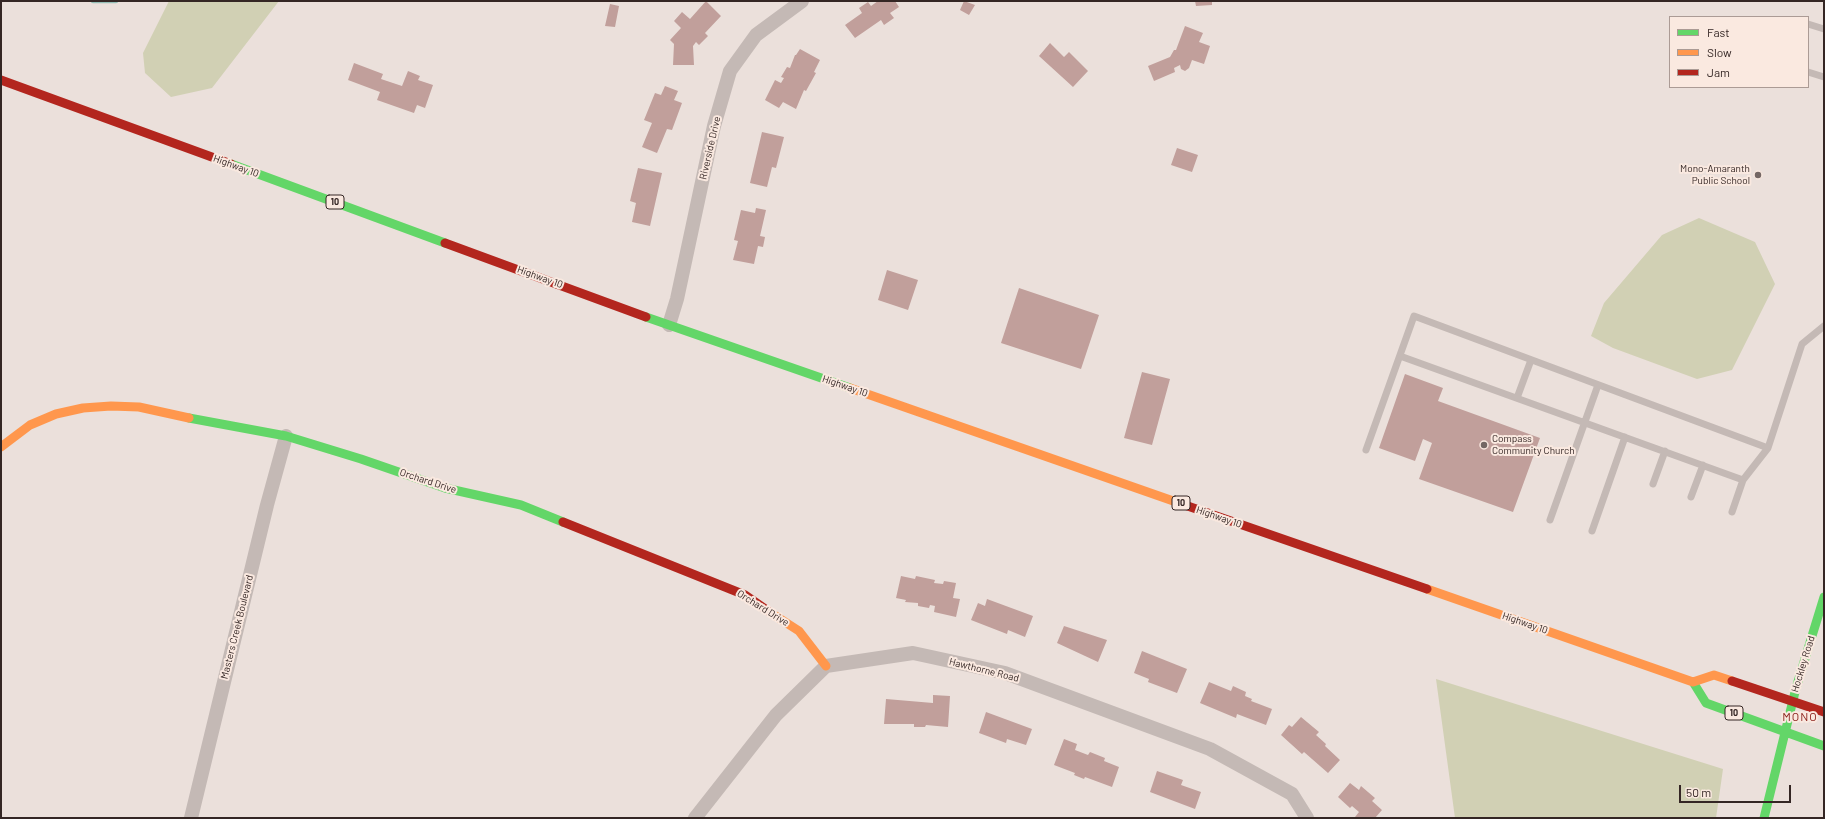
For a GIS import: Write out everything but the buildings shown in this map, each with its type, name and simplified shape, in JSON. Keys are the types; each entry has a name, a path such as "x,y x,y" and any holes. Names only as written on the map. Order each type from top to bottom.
{"main road":[{"name":"Highway 10","path":"1,80 669,325 1693,682"},
{"name":"Orchard Drive","path":"1,447 30,425 56,414 83,408 111,406 139,407 224,426 286,436 361,459 445,488 521,505 745,595 799,631 826,666"},
{"name":"Hockley Road","path":"1764,818 1792,700 1824,597"},
{"path":"1693,682 1714,675 1824,712"},
{"name":"10","path":"1693,682 1706,703 1824,746"}],"street":[{"name":"Riverside Drive","path":"669,325 677,299 714,126 730,71 756,35 802,1"},
{"name":"Masters Creek Boulevard","path":"191,818 267,505 286,436"},
{"name":"Hawthorne Road","path":"826,666 913,653 1005,673 1210,749 1292,794 1307,818"},
{"path":"695,818 776,715 826,666"}],"lane":[{"path":"1809,24 1824,29"},
{"path":"1809,72 1824,77"},
{"path":"1366,450 1414,316 1768,448"},
{"path":"1732,512 1743,480 1768,448 1802,344 1824,326"},
{"path":"1400,356 1743,480"},
{"path":"1517,398 1531,360"},
{"path":"1550,520 1598,385"},
{"path":"1592,532 1626,437"},
{"path":"1653,484 1665,451"},
{"path":"1691,497 1703,465"}],"green space":[{"path":"169,1 279,1 212,88 171,97 145,73 143,53"},
{"path":"1699,218 1755,242 1775,284 1732,370 1697,379 1613,348 1591,336 1604,303 1662,235"},
{"path":"1436,679 1723,769 1716,818 1455,818"}],"waterway":[{"path":"93,1 116,1"}],"traffic: fast":[{"path":"231,164 445,243"},
{"path":"646,317 850,388"},
{"path":"189,418 286,436 361,459 445,488 521,505 563,522"},
{"path":"1764,818 1796,688 1824,597"},
{"path":"1693,682 1706,703 1824,746"}],"traffic: slow":[{"path":"850,388 1179,503"},
{"path":"1,447 30,425 56,414 83,408 111,406 139,407 189,418"},
{"path":"1427,589 1693,682 1714,675 1732,681"},
{"path":"771,613 799,631 826,666"}],"traffic: jam":[{"path":"1,80 231,164"},
{"path":"445,243 646,317"},
{"path":"1179,503 1427,589"},
{"path":"563,522 745,595 771,613"},
{"path":"1732,681 1824,712"}],"place":[{"name":"Mono-Amaranth Public School","path":"1758,175"},
{"name":"Compass Community Church","path":"1484,445"}],"district":[{"name":"MONO","path":"1800,717"}]}
